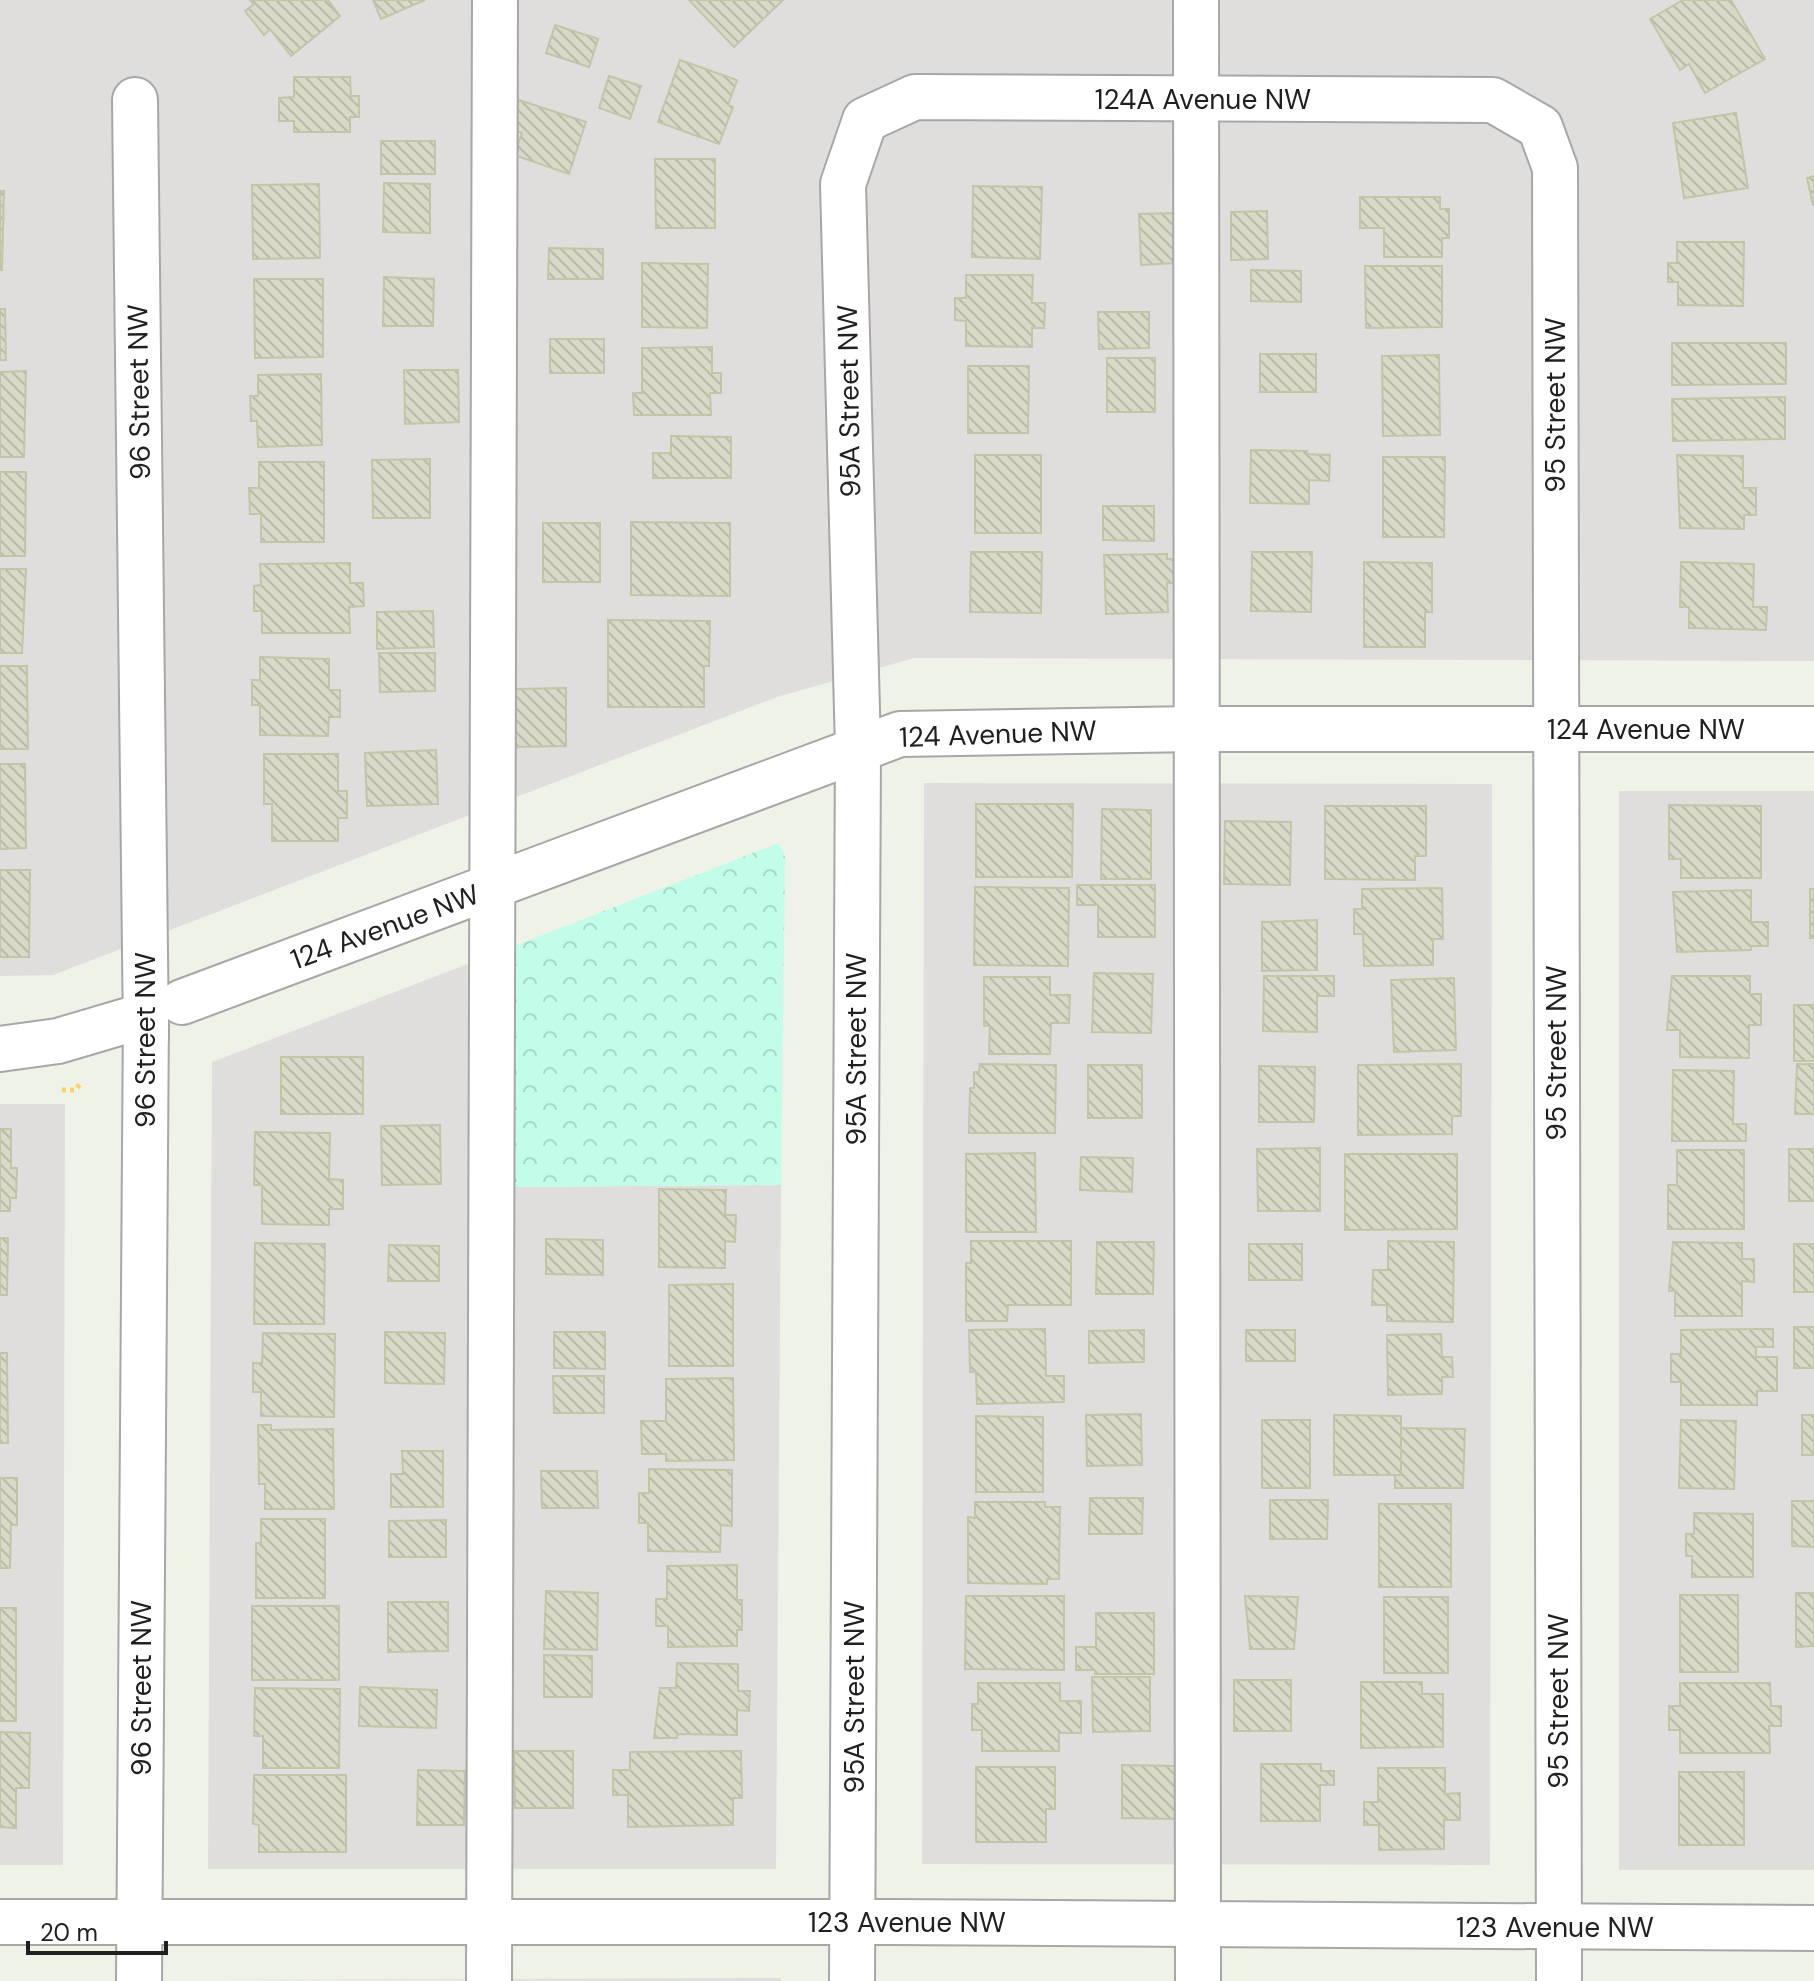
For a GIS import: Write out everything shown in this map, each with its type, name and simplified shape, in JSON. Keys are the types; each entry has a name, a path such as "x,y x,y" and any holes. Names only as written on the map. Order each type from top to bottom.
{"street":[{"path":"489,1981 495,0"},
{"path":"1196,0 1198,1981"},
{"name":"124A Avenue NW","path":"865,120 915,97 1493,100 1540,127"},
{"name":"96 Street NW","path":"135,100 158,1018 139,1981"},
{"name":"95A Street NW","path":"852,1981 858,748 843,184 865,120"},
{"name":"95 Street NW","path":"1540,127 1555,168 1559,1981"},
{"name":"124 Avenue NW","path":"0,1049 58,1041 158,1018 490,888 900,734 1195,729 1814,729"},
{"name":"123 Avenue NW","path":"0,1922 853,1922 1814,1928"}],"shaded area":[{"path":"0,0 1814,0 1814,661 914,658 777,697 53,975 0,976"},
{"path":"924,783 1492,784 1490,1865 922,1864"},
{"path":"1619,791 1814,791 1814,1870 1619,1870"},
{"path":"507,949 507,1187 781,1185 776,1869 208,1869 212,1062"},
{"path":"0,1104 65,1104 63,1865 0,1865"},
{"path":"781,1978 781,1981 202,1980"}],"green space":[{"path":"779,843 785,857 781,1185 507,1187 507,949"}],"building":[{"path":"250,0 328,0 340,16 291,56 270,29 264,35 245,11 254,4"},
{"path":"373,0 425,0 381,19"},
{"path":"689,0 783,0 734,47"},
{"path":"1683,0 1731,0 1765,59 1705,93 1689,64 1680,70 1650,19"},
{"path":"555,25 598,39 589,67 546,53"},
{"path":"680,60 737,80 728,105 733,107 719,144 658,122"},
{"path":"609,76 641,86 630,119 599,108"},
{"path":"294,77 350,77 351,96 359,96 359,117 350,117 350,132 294,132 294,121 279,121 279,98 294,97"},
{"path":"519,100 586,122 569,174 514,155 522,133 510,129"},
{"path":"1736,113 1748,188 1684,198 1673,123"},
{"path":"381,141 435,141 435,174 381,174"},
{"path":"655,159 715,159 715,228 656,228"},
{"path":"1814,176 1814,205 1813,205 1807,178"},
{"path":"384,183 430,184 430,233 383,232"},
{"path":"319,184 320,258 253,259 252,185"},
{"path":"973,186 1042,187 1040,259 972,257"},
{"path":"0,191 4,191 2,270 0,270"},
{"path":"1360,197 1440,197 1440,209 1449,209 1449,238 1442,238 1442,257 1384,257 1384,228 1360,228"},
{"path":"1267,211 1268,259 1231,260 1231,212"},
{"path":"1175,213 1177,263 1141,265 1139,214"},
{"path":"1677,242 1744,242 1743,306 1678,305 1678,282 1668,282 1668,263 1677,263"},
{"path":"549,248 603,249 603,279 548,279"},
{"path":"642,263 708,264 707,328 642,327"},
{"path":"1365,266 1442,266 1442,327 1366,328"},
{"path":"1251,270 1301,271 1301,302 1251,301"},
{"path":"966,275 1033,275 1032,303 1045,303 1044,328 1032,328 1032,347 966,346 966,321 955,320 955,298 966,298"},
{"path":"384,277 434,279 433,326 383,326"},
{"path":"254,279 323,279 323,357 255,358"},
{"path":"0,309 5,309 6,360 0,360"},
{"path":"1098,312 1149,312 1149,348 1099,349"},
{"path":"550,339 604,339 604,373 550,373"},
{"path":"1672,343 1786,343 1786,384 1672,385"},
{"path":"712,347 712,373 721,373 721,393 710,393 711,415 634,415 633,393 642,393 642,348"},
{"path":"1260,354 1316,354 1316,392 1260,392"},
{"path":"1439,355 1440,435 1383,436 1382,356"},
{"path":"1107,358 1155,358 1155,412 1107,412"},
{"path":"968,366 1029,366 1028,433 968,433"},
{"path":"404,370 458,370 459,422 405,424"},
{"path":"26,371 24,457 0,457 0,372"},
{"path":"321,374 322,445 258,447 257,421 251,421 250,396 258,396 258,375"},
{"path":"1785,397 1785,439 1673,441 1672,399"},
{"path":"671,436 731,437 731,478 653,478 653,453 671,453"},
{"path":"1251,450 1307,451 1307,454 1330,455 1329,481 1309,480 1309,504 1250,503"},
{"path":"975,455 1041,455 1041,533 975,533"},
{"path":"1677,455 1743,456 1743,488 1756,488 1756,515 1744,515 1744,529 1680,528"},
{"path":"1383,457 1445,457 1444,537 1383,537"},
{"path":"430,459 430,518 373,518 372,460"},
{"path":"259,462 324,462 324,542 261,542 261,514 250,514 249,488 259,488"},
{"path":"0,472 26,472 25,556 0,556"},
{"path":"1103,506 1154,506 1154,541 1103,540"},
{"path":"631,522 730,523 730,596 631,595"},
{"path":"543,523 600,523 600,582 543,582"},
{"path":"971,552 1042,552 1041,613 970,612"},
{"path":"1252,552 1312,552 1311,612 1251,611"},
{"path":"1167,554 1167,559 1183,559 1184,583 1167,583 1168,612 1106,614 1104,555"},
{"path":"1364,562 1432,563 1432,612 1425,612 1425,647 1364,647"},
{"path":"1681,562 1754,564 1753,607 1767,607 1766,630 1689,628 1689,607 1680,607"},
{"path":"350,563 350,583 363,583 364,606 349,607 350,633 262,633 262,611 254,611 254,586 261,585 260,564"},
{"path":"0,569 26,569 22,653 0,653"},
{"path":"433,611 434,647 377,649 377,612"},
{"path":"608,620 710,621 709,666 704,666 704,707 608,707"},
{"path":"379,653 435,653 435,691 380,692"},
{"path":"260,657 329,659 329,690 340,690 340,717 329,717 328,736 260,735 260,705 252,705 252,680 260,680"},
{"path":"0,666 27,666 28,749 0,749"},
{"path":"566,688 566,746 515,747 514,689"},
{"path":"436,750 438,804 367,806 365,753"},
{"path":"264,754 338,754 338,791 347,791 347,818 338,818 338,841 272,841 272,804 264,804"},
{"path":"0,764 25,764 26,848 0,849"},
{"path":"976,804 1073,804 1072,877 976,877"},
{"path":"1669,805 1761,806 1761,878 1681,878 1681,859 1669,859"},
{"path":"1325,806 1426,806 1426,856 1415,856 1415,880 1325,879"},
{"path":"1102,809 1151,810 1151,879 1101,879"},
{"path":"1225,821 1291,822 1290,885 1224,884"},
{"path":"0,870 30,870 29,957 0,957"},
{"path":"1077,885 1155,885 1155,937 1098,937 1098,905 1077,905"},
{"path":"975,887 1069,888 1068,966 974,965"},
{"path":"1442,888 1443,939 1433,939 1433,965 1364,966 1363,934 1354,934 1354,909 1362,909 1362,889"},
{"path":"1810,889 1814,889 1814,938 1810,938"},
{"path":"1751,890 1751,922 1768,922 1768,946 1751,946 1751,950 1677,952 1673,892"},
{"path":"1317,920 1317,970 1262,971 1262,922"},
{"path":"1094,973 1153,974 1151,1033 1092,1032"},
{"path":"1264,976 1334,976 1334,996 1317,996 1317,1032 1263,1031"},
{"path":"1672,976 1750,976 1750,994 1761,994 1761,1025 1749,1025 1749,1058 1680,1057 1680,1030 1667,1030"},
{"path":"984,977 1050,977 1050,995 1070,995 1069,1023 1051,1023 1050,1054 989,1054 990,1026 984,1026"},
{"path":"1454,978 1456,1050 1394,1052 1391,980"},
{"path":"1794,1005 1814,1005 1814,1061 1794,1061"},
{"path":"281,1057 363,1057 363,1114 281,1114"},
{"path":"980,1064 1056,1065 1055,1133 969,1133 970,1088 974,1088 974,1072 979,1072"},
{"path":"1461,1064 1461,1116 1452,1116 1452,1134 1358,1135 1358,1065"},
{"path":"1797,1064 1814,1064 1814,1114 1795,1114"},
{"path":"1088,1065 1142,1065 1142,1118 1088,1118"},
{"path":"1259,1066 1315,1067 1314,1122 1259,1122"},
{"path":"1673,1070 1734,1071 1733,1124 1746,1124 1746,1141 1672,1141"},
{"path":"440,1125 441,1184 382,1185 381,1126"},
{"path":"0,1129 11,1129 11,1168 17,1168 16,1198 10,1198 10,1211 0,1211"},
{"path":"255,1132 330,1133 329,1179 343,1180 343,1209 329,1209 329,1225 262,1224 262,1185 254,1185"},
{"path":"1320,1148 1320,1211 1258,1211 1257,1149"},
{"path":"1789,1149 1814,1149 1814,1201 1789,1201"},
{"path":"1677,1150 1744,1150 1744,1229 1668,1229 1668,1185 1677,1185"},
{"path":"1035,1153 1036,1232 966,1232 966,1154"},
{"path":"1345,1154 1457,1154 1457,1229 1345,1230"},
{"path":"1081,1157 1133,1158 1132,1192 1080,1190"},
{"path":"659,1189 726,1190 725,1215 736,1215 735,1242 725,1241 725,1268 659,1267"},
{"path":"0,1238 8,1238 7,1295 0,1295"},
{"path":"546,1239 603,1240 603,1275 546,1274"},
{"path":"971,1241 1071,1241 1071,1305 1008,1305 1007,1321 966,1321 966,1263 971,1263"},
{"path":"1388,1241 1454,1242 1453,1322 1387,1321 1387,1305 1372,1305 1373,1270 1388,1270"},
{"path":"1097,1242 1154,1242 1153,1294 1096,1294"},
{"path":"1673,1242 1742,1243 1742,1259 1754,1259 1754,1282 1742,1281 1742,1316 1675,1316 1675,1291 1669,1291"},
{"path":"255,1243 325,1244 324,1324 254,1324"},
{"path":"1249,1244 1302,1244 1302,1280 1249,1280"},
{"path":"1794,1244 1814,1244 1814,1292 1794,1292"},
{"path":"389,1245 439,1246 439,1281 388,1281"},
{"path":"733,1284 733,1366 669,1366 669,1285"},
{"path":"1794,1327 1814,1327 1814,1368 1794,1368"},
{"path":"1045,1329 1046,1376 1064,1376 1064,1402 977,1404 976,1372 970,1372 969,1330"},
{"path":"1773,1329 1773,1347 1756,1347 1756,1357 1777,1357 1777,1391 1757,1391 1757,1405 1681,1405 1681,1382 1671,1382 1671,1354 1681,1354 1681,1330"},
{"path":"1144,1330 1144,1362 1089,1363 1089,1331"},
{"path":"1246,1330 1295,1330 1295,1361 1246,1361"},
{"path":"385,1332 445,1333 444,1384 385,1383"},
{"path":"554,1332 605,1332 605,1369 554,1368"},
{"path":"263,1333 335,1334 334,1417 261,1416 261,1392 253,1392 253,1363 262,1363"},
{"path":"1441,1334 1442,1357 1452,1357 1453,1377 1442,1377 1442,1394 1388,1395 1387,1335"},
{"path":"0,1353 7,1353 8,1443 0,1443"},
{"path":"553,1376 604,1376 604,1413 554,1413"},
{"path":"733,1378 734,1460 666,1461 666,1454 642,1454 641,1421 666,1421 666,1379"},
{"path":"1141,1414 1142,1465 1087,1466 1086,1415"},
{"path":"1334,1415 1401,1416 1401,1475 1334,1475"},
{"path":"1802,1415 1814,1415 1814,1455 1802,1455"},
{"path":"976,1416 1043,1417 1043,1492 976,1492"},
{"path":"1262,1420 1310,1420 1310,1488 1262,1488"},
{"path":"1681,1420 1736,1421 1734,1489 1679,1488"},
{"path":"258,1425 271,1425 271,1430 333,1429 334,1509 265,1509 265,1484 259,1484"},
{"path":"1401,1428 1465,1429 1463,1488 1395,1488 1395,1475 1401,1475"},
{"path":"402,1451 443,1451 443,1507 391,1507 391,1474 403,1474"},
{"path":"649,1469 732,1470 732,1526 721,1525 720,1552 648,1551 648,1523 639,1523 639,1493 649,1493"},
{"path":"541,1471 597,1471 598,1508 542,1508"},
{"path":"0,1478 17,1478 17,1525 11,1525 10,1568 0,1568"},
{"path":"1090,1498 1143,1498 1142,1534 1089,1534"},
{"path":"1270,1500 1328,1500 1327,1539 1270,1539"},
{"path":"1792,1501 1814,1501 1814,1547 1792,1546"},
{"path":"975,1502 1045,1502 1045,1507 1060,1507 1059,1579 1047,1579 1047,1584 968,1583 968,1517 975,1518"},
{"path":"1379,1504 1451,1504 1451,1587 1379,1587"},
{"path":"1694,1513 1753,1514 1753,1577 1692,1577 1692,1556 1686,1556 1686,1534 1694,1534"},
{"path":"261,1519 325,1519 325,1598 256,1598 256,1543 261,1543"},
{"path":"446,1520 446,1557 389,1557 389,1521"},
{"path":"737,1565 737,1600 742,1600 742,1630 737,1630 737,1646 668,1647 668,1626 656,1626 656,1599 667,1599 667,1566"},
{"path":"546,1591 598,1593 597,1650 544,1649"},
{"path":"1796,1593 1814,1593 1814,1646 1796,1647"},
{"path":"1680,1595 1738,1595 1738,1672 1680,1672"},
{"path":"966,1596 1064,1596 1064,1670 965,1669"},
{"path":"1245,1596 1298,1597 1294,1649 1250,1649"},
{"path":"1384,1597 1448,1597 1448,1673 1384,1673"},
{"path":"388,1602 448,1602 448,1651 388,1652"},
{"path":"252,1606 339,1606 339,1680 252,1680"},
{"path":"0,1608 16,1608 16,1721 0,1721"},
{"path":"1096,1613 1154,1613 1154,1674 1095,1674 1095,1670 1076,1670 1076,1647 1096,1647"},
{"path":"544,1655 592,1656 592,1697 544,1697"},
{"path":"677,1663 738,1664 738,1691 750,1691 749,1711 737,1710 737,1735 677,1734 677,1738 654,1738 660,1688 676,1688"},
{"path":"1092,1677 1150,1677 1150,1731 1093,1732"},
{"path":"1234,1680 1291,1680 1291,1731 1234,1731"},
{"path":"1361,1682 1422,1682 1422,1694 1443,1694 1443,1747 1361,1748"},
{"path":"978,1683 1060,1683 1060,1701 1081,1701 1081,1733 1059,1733 1059,1751 982,1751 982,1730 972,1730 972,1704 978,1704"},
{"path":"1680,1683 1770,1683 1771,1706 1781,1706 1781,1726 1769,1726 1770,1753 1680,1753 1680,1730 1669,1730 1669,1706 1680,1706"},
{"path":"360,1687 437,1690 436,1728 359,1726"},
{"path":"255,1688 340,1689 339,1768 263,1768 263,1736 254,1736"},
{"path":"0,1732 30,1733 29,1788 16,1788 16,1828 0,1827"},
{"path":"514,1751 573,1751 573,1808 515,1808"},
{"path":"741,1751 742,1798 733,1798 733,1825 628,1827 628,1795 613,1795 613,1770 630,1770 630,1752"},
{"path":"1261,1764 1321,1764 1321,1771 1334,1771 1334,1785 1320,1785 1320,1821 1261,1821"},
{"path":"1122,1765 1179,1766 1178,1819 1122,1818"},
{"path":"976,1767 1055,1767 1055,1809 1046,1809 1046,1842 976,1842"},
{"path":"1378,1768 1445,1768 1445,1794 1460,1793 1460,1820 1444,1820 1444,1849 1379,1850 1379,1825 1364,1825 1364,1802 1378,1802"},
{"path":"418,1770 465,1771 464,1825 417,1825"},
{"path":"1679,1772 1744,1772 1744,1845 1679,1845"},
{"path":"254,1775 346,1775 346,1852 259,1852 259,1825 253,1824"}]}
